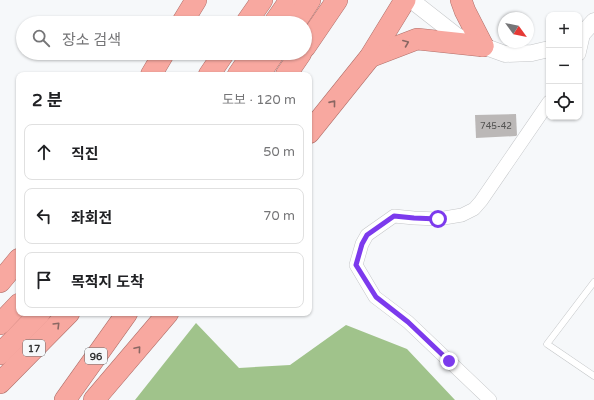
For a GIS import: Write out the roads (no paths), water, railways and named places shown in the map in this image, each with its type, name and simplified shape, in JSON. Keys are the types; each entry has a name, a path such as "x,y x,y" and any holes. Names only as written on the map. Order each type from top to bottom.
{"highway":[{"path":"186,16 196,0"},
{"path":"251,16 262,0"},
{"path":"279,16 290,0"},
{"path":"300,16 310,0"},
{"path":"312,129 370,57 405,0"},
{"path":"461,0 483,46"},
{"path":"312,37 334,6"},
{"path":"370,57 418,39 483,46"},
{"path":"153,72 160,60"},
{"path":"211,72 219,60"},
{"path":"240,72 248,60"},
{"path":"261,72 269,60"},
{"path":"288,72 296,60"},
{"path":"0,282 16,263"},
{"path":"0,324 16,307"},
{"name":"17","path":"0,354 37,316"},
{"name":"17","path":"0,383 66,316"},
{"name":"96","path":"65,400 125,316"},
{"path":"94,400 165,316"},
{"path":"99,400 120,370"}],"street":[{"path":"411,0 457,36 483,46 505,54 532,53 546,50"},
{"path":"581,48 586,29"},
{"path":"490,400 408,322 376,297 356,265 362,244 367,235 394,216 438,219 462,215 474,209 546,106"}],"lane":[{"path":"594,282 547,344 594,376"}]}
